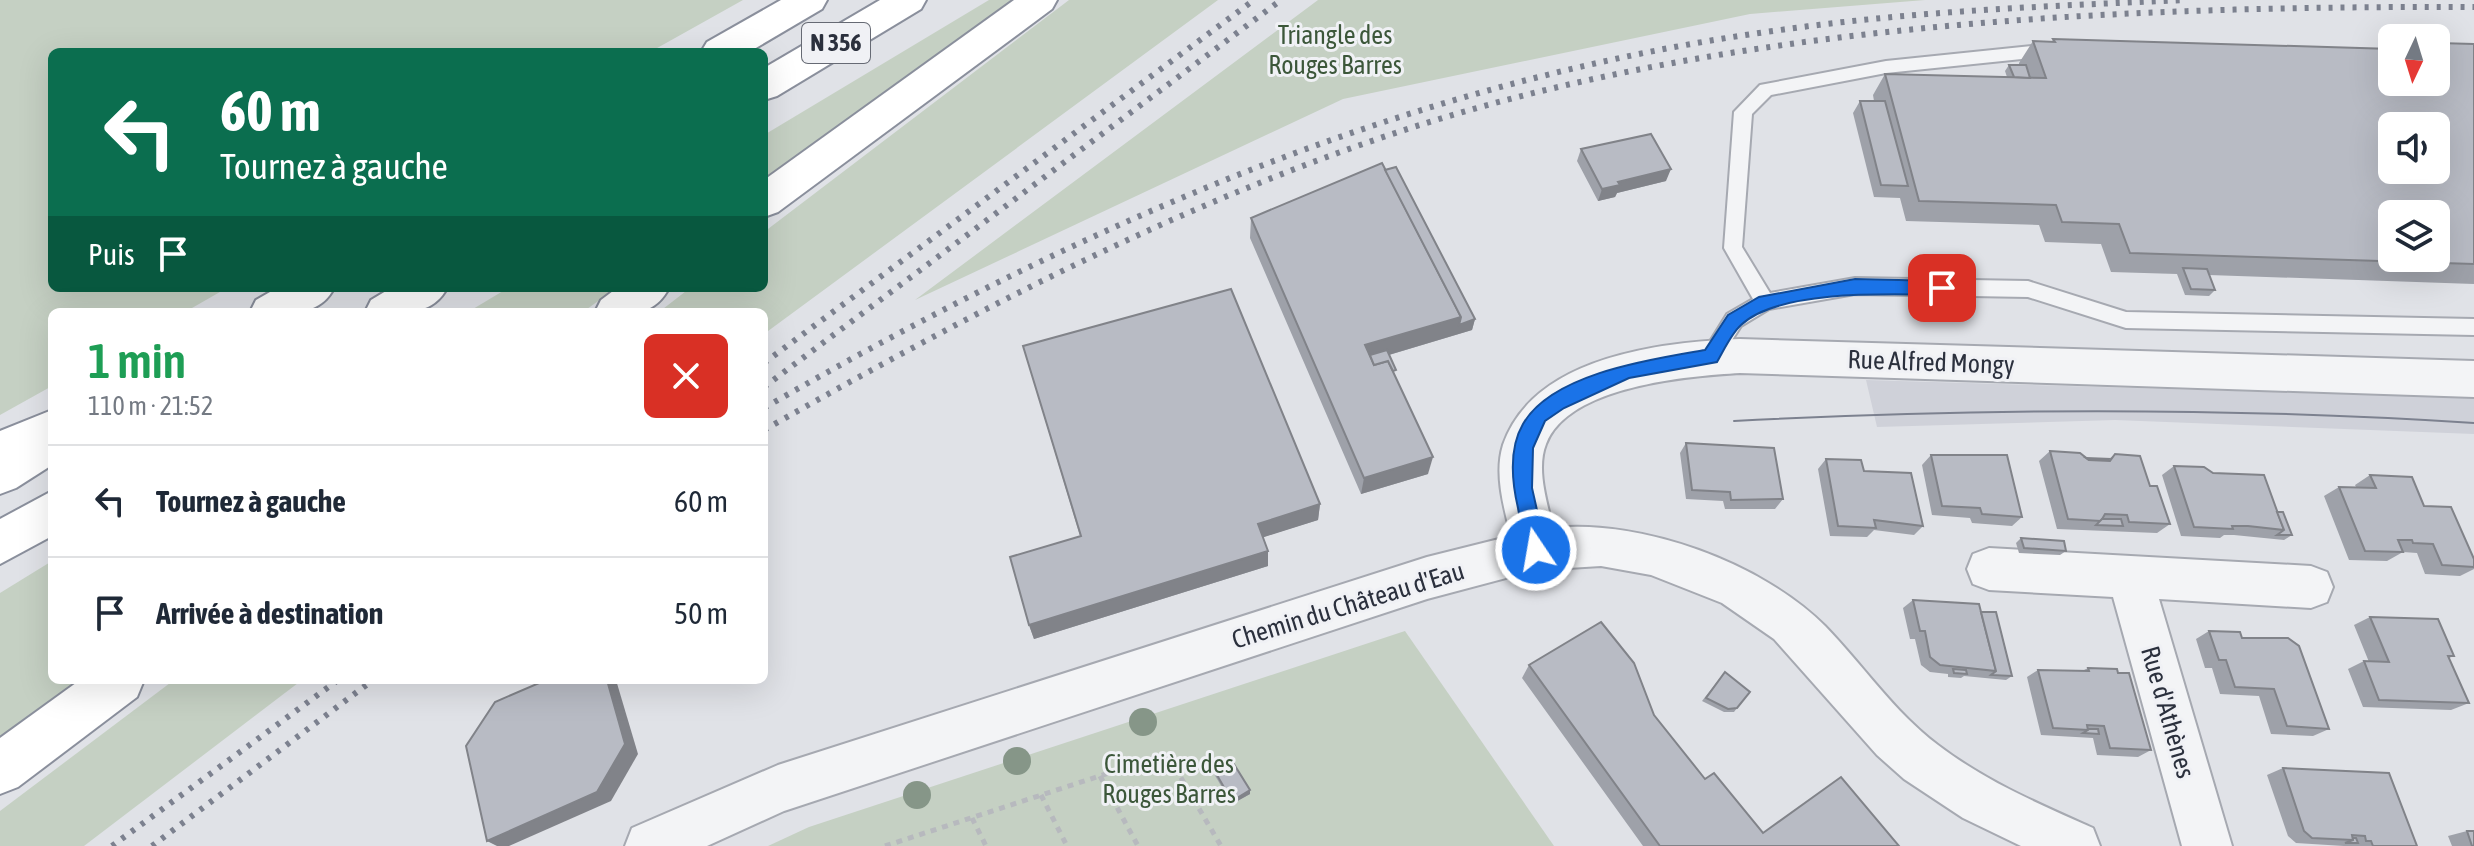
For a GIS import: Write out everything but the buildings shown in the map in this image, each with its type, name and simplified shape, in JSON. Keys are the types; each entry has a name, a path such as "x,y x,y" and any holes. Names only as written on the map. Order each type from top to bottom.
{"highway":[{"name":"N 356","path":"727,48 809,0"},
{"name":"N 356","path":"768,84 908,0"},
{"path":"768,198 1039,0"},
{"path":"278,308 306,292"},
{"path":"393,308 419,292"},
{"path":"621,308 643,292"},
{"path":"0,452 48,431"},
{"path":"0,474 48,444"},
{"path":"0,543 48,514"},
{"path":"0,769 115,684"}],"street":[{"name":"Rue Alfred Mongy","path":"1536,550 1523,488 1522,468 1529,429 1539,416 1580,390 1629,370 1711,356 2474,379"},
{"name":"Chemin du Château d'Eau","path":"650,846 739,805 818,774 1427,578 1536,550 1575,546 1627,549 1652,555 1738,588 1790,624 1809,642 1894,738 1921,762 1980,801 2075,846"},
{"path":"1989,569 2311,587"},
{"name":"Rue d'Athènes","path":"2130,577 2207,846"}],"lane":[{"path":"1765,302 1733,248 1743,112 1766,90 1886,67 2069,50"},
{"path":"1711,356 1734,320 1765,302 1855,286 2028,289 2126,320 2474,327"}],"path":[{"path":"885,846 907,843 972,818 1167,754 1221,846"},
{"path":"1100,776 1138,846"},
{"path":"1041,795 1067,846"},
{"path":"972,818 986,846"}],"shaded area":[{"path":"1866,380 2474,398 2474,434 2115,420 1877,427"}],"green space":[{"path":"0,0 743,0 657,48 48,48 48,292 220,292 192,308 48,308 48,388 0,415"},
{"path":"989,0 1012,0 768,178 768,133"},
{"path":"1069,0 1218,0 768,331 768,308 664,308 685,292 768,292 768,229"},
{"name":"Triangle des Rouges Barres","path":"1318,0 1925,0 1750,14 1343,99 915,300"},
{"path":"501,292 610,292 588,308 475,308"},
{"path":"48,563 48,684 73,684 0,737 0,593"},
{"name":"Cimetière des Rouges Barres","path":"1405,631 1554,846 768,846 809,827"},
{"path":"169,684 297,684 84,846 0,846 0,811"}],"tram line":[{"path":"1734,421 2104,411 2289,414 2474,423"}],"railway":[{"path":"768,360 1254,0"},
{"path":"768,384 1281,0"},
{"path":"768,406 1006,278 1129,221 1254,169 1381,123 1511,84 1644,53 1780,30 1982,10 2185,0"},
{"path":"768,428 1013,295 1184,215 1359,145 1449,116 1572,84 1699,58 1827,39 1957,25 2218,10 2474,7"},
{"path":"112,846 333,684"},
{"path":"152,846 368,684"}],"route":[{"path":"1536,550 1523,488 1524,448 1529,429 1539,416 1558,402 1603,379 1629,370 1711,356 1734,320 1765,302 1855,286 1942,288"}]}
